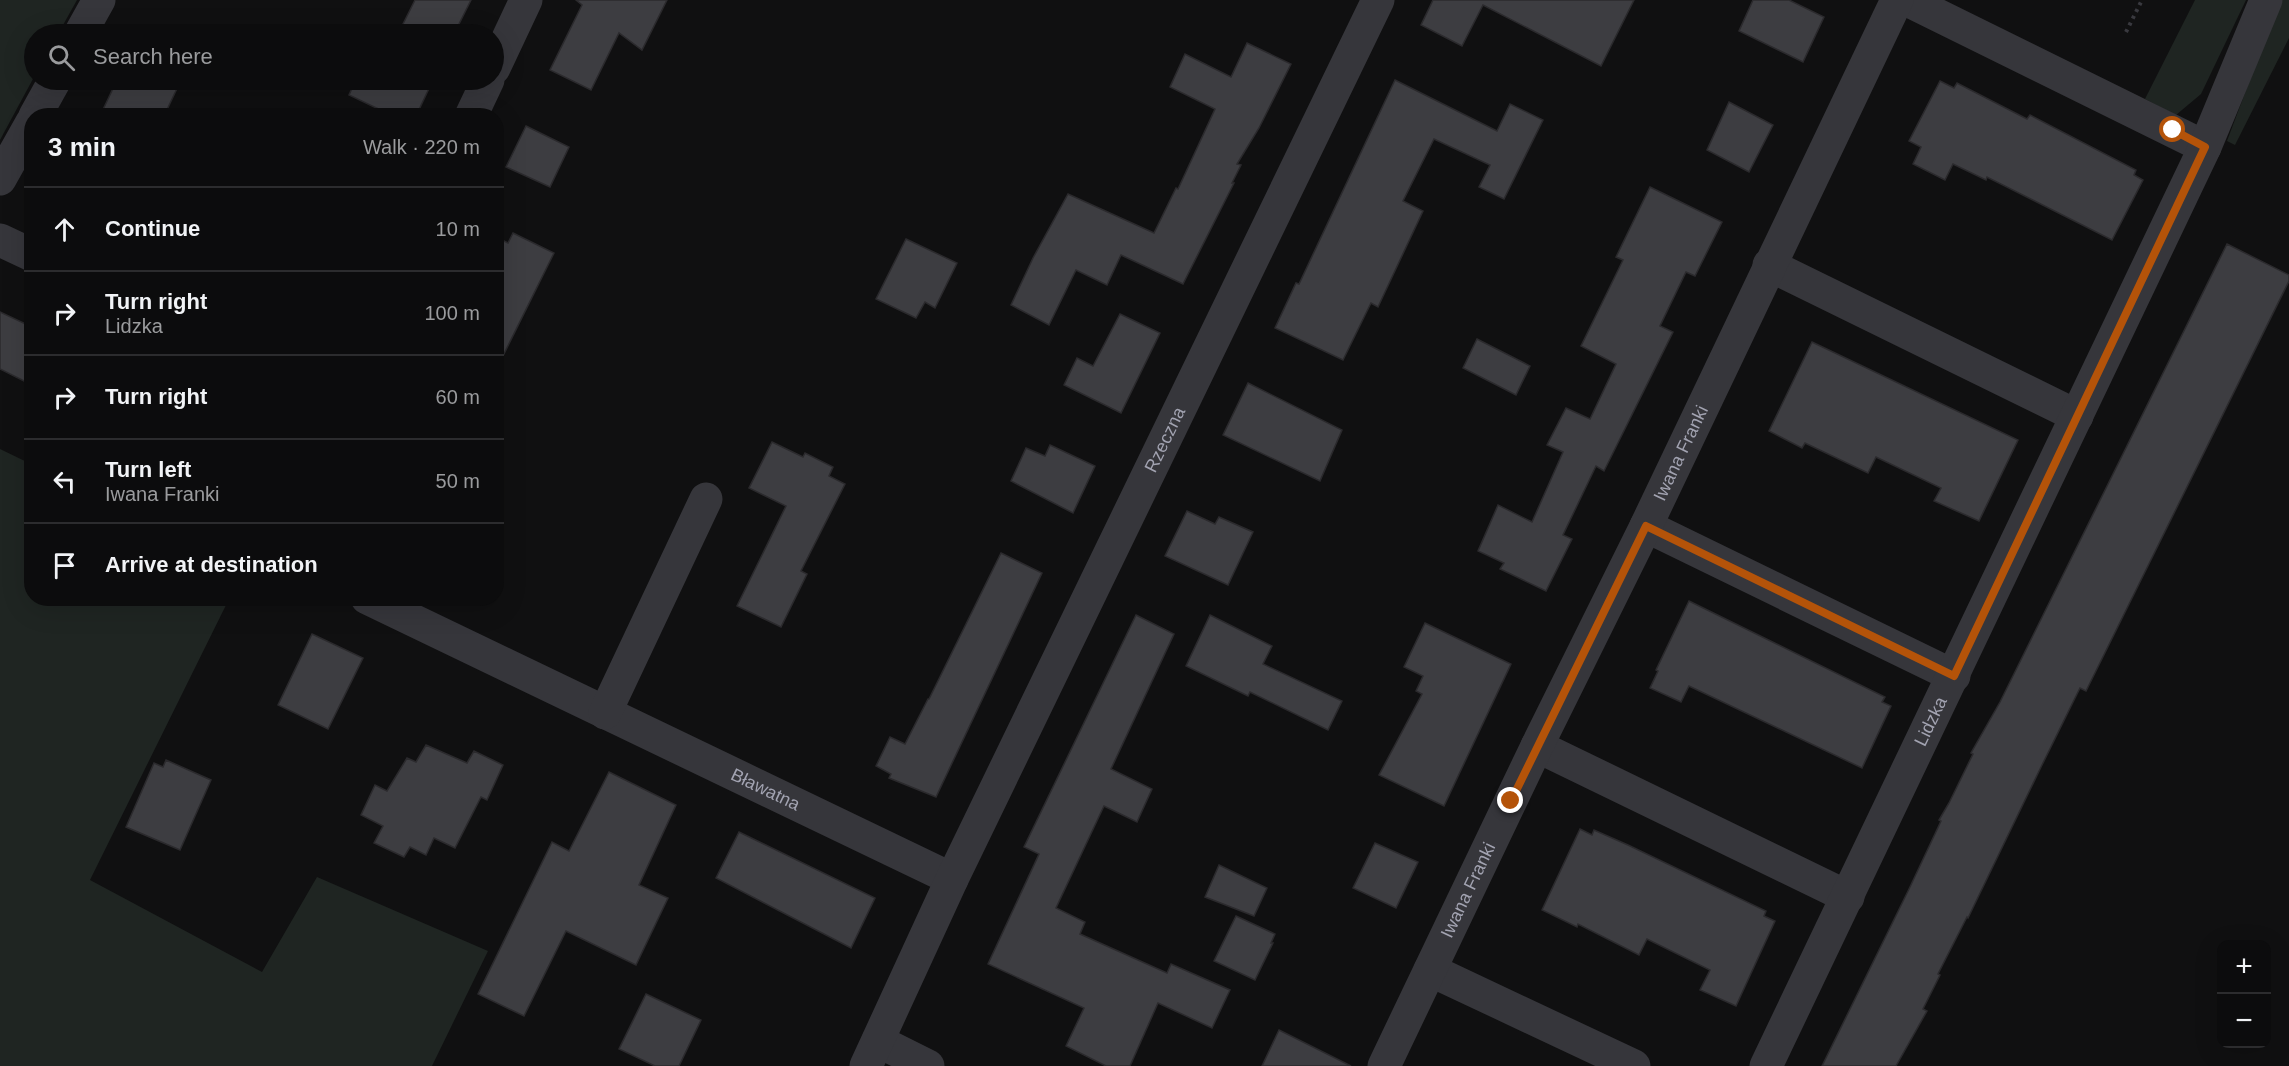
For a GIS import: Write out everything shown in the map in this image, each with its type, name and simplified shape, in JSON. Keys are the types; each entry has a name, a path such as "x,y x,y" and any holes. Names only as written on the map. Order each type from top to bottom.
{"street":[{"path":"86,24 99,0"},
{"path":"504,47 526,0"},
{"name":"Rzeczna","path":"952,879 1378,0"},
{"name":"Iwana Franki","path":"1384,1066 1537,746 1646,526 1897,0"},
{"path":"1907,0 2205,147"},
{"name":"Lidzka","path":"1766,1066 2205,147 2266,0"},
{"path":"39,108 49,90"},
{"path":"475,108 483,90"},
{"path":"0,179 24,136"},
{"path":"0,240 24,251"},
{"path":"1769,265 2077,416"},
{"path":"605,713 706,500"},
{"path":"1646,526 1954,676"},
{"name":"Bławatna","path":"384,606 952,879"},
{"path":"1537,746 1848,897"},
{"path":"928,1066 872,1054 952,879"},
{"path":"1430,970 1634,1066"}],"path":[{"path":"2126,32 2142,0"}],"shaded area":[{"path":"0,0 77,0 64,24 24,24 24,90 27,90 0,140"},
{"path":"2195,0 2246,0 2201,94 2176,115 2145,99"},
{"path":"2280,0 2289,0 2289,38 2235,145 2227,141"},
{"path":"0,449 24,461 24,606 226,606 90,880 262,972 317,877 488,951 432,1066 0,1066"}],"building":[{"path":"415,0 471,0 459,24 403,24"},
{"path":"576,0 667,0 642,50 619,33 591,90 550,70 582,5"},
{"path":"1433,0 1634,0 1601,66 1483,5 1462,46 1421,25"},
{"path":"1753,0 1789,0 1824,17 1803,62 1739,31"},
{"path":"1247,43 1291,64 1259,128 1237,164 1241,165 1232,183 1234,183 1183,284 1121,255 1107,285 1076,270 1049,325 1011,305 1033,258 1068,194 1154,233 1176,188 1178,189 1215,109 1170,87 1185,54 1231,77"},
{"path":"1395,80 1497,131 1510,104 1543,120 1504,199 1479,187 1490,165 1434,139 1403,201 1423,211 1378,307 1371,303 1343,360 1275,328 1296,283 1299,284"},
{"path":"1940,81 1954,88 1957,83 2027,119 2030,115 2136,170 2134,175 2143,180 2112,240 1987,177 1986,180 1953,164 1945,180 1913,164 1921,147 1909,141"},
{"path":"112,90 176,90 168,108 104,108"},
{"path":"351,90 428,90 420,108 376,108 349,95"},
{"path":"1729,102 1773,125 1749,172 1707,150"},
{"path":"526,126 569,147 550,187 506,167"},
{"path":"1650,187 1722,222 1695,276 1686,272 1660,326 1673,332 1604,471 1596,466 1563,535 1572,539 1546,591 1500,569 1504,563 1478,551 1498,505 1532,522 1563,452 1547,445 1566,408 1590,419 1616,364 1581,346 1623,260 1616,257"},
{"path":"513,233 554,253 504,354 504,241 508,243"},
{"path":"906,239 957,263 935,308 925,302 916,318 876,299"},
{"path":"2227,244 2289,275 2289,281 2086,691 2080,688 1968,918 1938,974 1940,975 1923,1009 1927,1011 1896,1066 1822,1066 1909,889 1941,821 1939,820 1973,754 1971,753 2000,702"},
{"path":"0,312 24,323 24,381 0,369"},
{"path":"1120,314 1160,333 1121,413 1064,385 1077,358 1093,366"},
{"path":"1477,339 1530,366 1516,395 1463,368"},
{"path":"1812,342 2018,440 1979,521 1934,501 1941,488 1876,457 1868,473 1805,443 1802,448 1769,431"},
{"path":"1248,383 1342,430 1320,481 1223,435"},
{"path":"772,442 803,457 805,453 833,467 829,476 845,484 801,571 807,574 781,627 737,606 786,506 749,488"},
{"path":"1050,445 1095,466 1073,513 1011,481 1026,448 1045,456"},
{"path":"1187,511 1215,524 1219,517 1253,532 1228,585 1165,556"},
{"path":"1001,553 1042,573 936,797 889,778 891,774 876,766 890,737 905,744"},
{"path":"1689,601 1885,697 1882,702 1891,706 1862,768 1689,686 1681,702 1650,688 1658,671 1656,670"},
{"path":"1136,615 1174,634 1111,769 1152,789 1137,822 1104,806 1056,908 1085,922 1080,934 1167,973 1171,964 1230,990 1212,1028 1158,1003 1130,1066 1106,1066 1066,1046 1084,1008 988,964 1039,854 1024,847"},
{"path":"1210,615 1272,646 1263,664 1342,701 1328,730 1250,692 1248,696 1186,666"},
{"path":"1425,623 1511,664 1444,806 1379,775 1422,694 1416,691 1423,676 1404,667"},
{"path":"312,634 363,658 328,729 278,705"},
{"path":"426,745 467,763 474,751 503,765 487,800 481,797 455,848 434,838 426,855 410,847 404,857 374,843 383,826 361,815 375,785 387,791 407,758 416,762"},
{"path":"166,760 211,780 180,850 126,827 154,763 163,767"},
{"path":"609,772 676,805 639,885 668,898 636,965 566,931 524,1016 478,994 552,842 569,851"},
{"path":"1580,829 1592,835 1594,830 1628,845 1766,911 1764,916 1775,921 1736,1006 1700,990 1710,970 1647,939 1639,955 1578,924 1577,927 1542,910"},
{"path":"739,832 875,898 851,948 716,878"},
{"path":"1375,843 1418,862 1396,908 1353,888"},
{"path":"1219,865 1267,888 1254,916 1205,897"},
{"path":"1236,916 1275,934 1255,980 1214,961"},
{"path":"646,994 701,1020 679,1066 655,1066 619,1049"},
{"path":"1279,1030 1351,1066 1262,1066"}],"route":[{"path":"1511,801 1646,526 1954,676 2205,147 2173,130"}]}
